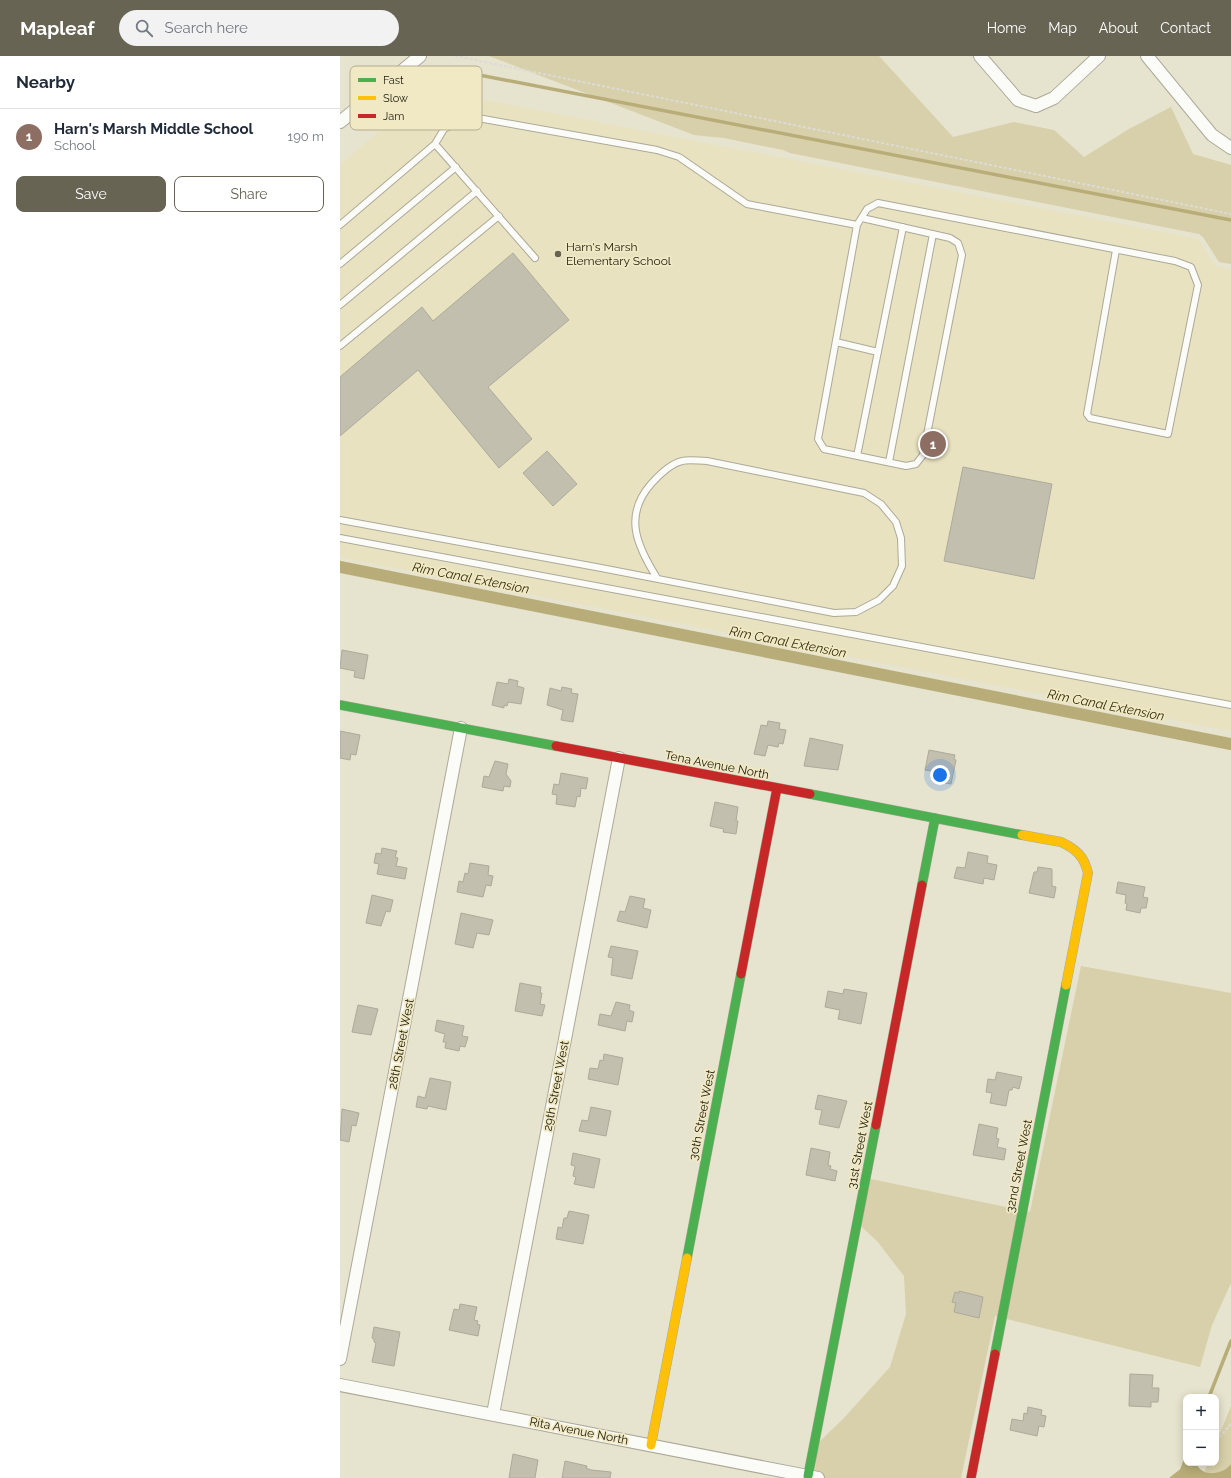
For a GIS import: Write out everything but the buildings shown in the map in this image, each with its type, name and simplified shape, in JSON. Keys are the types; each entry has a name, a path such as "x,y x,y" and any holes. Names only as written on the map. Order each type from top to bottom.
{"street":[{"path":"408,66 420,56"},
{"path":"980,56 1018,100 1036,106 1054,98 1099,56"},
{"path":"1147,56 1212,135 1231,148"},
{"path":"340,122 350,114"},
{"name":"Tena Avenue North","path":"340,705 1061,842 1073,847 1085,859"},
{"name":"28th Street West","path":"340,1359 461,728"},
{"name":"29th Street West","path":"494,1414 619,758"},
{"name":"30th Street West","path":"651,1445 777,788"},
{"name":"31st Street West","path":"813,1477 935,818"},
{"name":"32nd Street West","path":"971,1478 1088,872 1085,859"},
{"name":"Rita Avenue North","path":"340,1385 813,1477"}],"lane":[{"path":"482,119 657,150 679,157 747,204 858,225"},
{"path":"340,224 435,144 443,130"},
{"path":"435,144 535,258"},
{"path":"340,264 456,167"},
{"path":"340,305 477,191"},
{"path":"862,218 950,238 958,243 962,255 923,455 916,464 906,466 824,449 818,439 858,225 867,209 878,204 1116,250 1175,262 1191,267 1198,285 1168,434 1090,418 1087,414 1116,250"},
{"path":"340,346 499,216"},
{"path":"857,456 903,227"},
{"path":"889,462 933,234"},
{"path":"836,342 878,352"},
{"path":"340,520 657,578 834,613 856,612 879,600 893,586 902,566 901,538 896,522 881,504 864,493 707,461 682,460 661,472 642,494 635,509 636,533 642,554 657,578"},
{"path":"340,538 1231,706"}],"path":[{"path":"454,56 1231,214"},
{"path":"1219,1438 1231,1424"}],"shaded area":[{"path":"489,56 879,56 953,137 1014,122 1054,130 1084,157 1129,129 1171,107 1193,154 1231,165 1231,264 1219,262 1203,237 1199,234 790,153 783,150 724,138 694,135"},
{"path":"482,100 1198,239 1216,266 1231,270 1231,731 340,557 340,165 381,130 482,130"},
{"path":"1081,966 1231,993 1231,1283 1212,1325 1200,1367 995,1316 961,1478 814,1478 818,1443 843,1419 890,1367 906,1314 904,1276 877,1241 853,1219 861,1177 1030,1212"},
{"path":"1231,1406 1231,1478 1202,1478 1207,1466 1219,1466 1219,1436"},
{"path":"1231,1464 1231,1478 1169,1478 1184,1466 1198,1466 1203,1471 1213,1473 1223,1471"}],"waterway":[{"path":"482,76 1231,220"},
{"name":"Rim Canal Extension","path":"340,567 1231,744"},
{"path":"1210,1394 1231,1341"},
{"path":"1179,1478 1183,1466"}],"traffic: fast":[{"path":"340,705 556,746"},
{"path":"810,794 1022,835"},
{"path":"922,885 935,818"},
{"path":"687,1258 741,974"},
{"path":"995,1354 1066,985"},
{"path":"808,1476 876,1125"}],"traffic: slow":[{"path":"1022,835 1061,842 1075,850 1082,858 1088,873 1066,985"},
{"path":"651,1445 687,1258"}],"traffic: jam":[{"path":"556,746 810,794"},
{"path":"741,974 777,788"},
{"path":"876,1125 922,885"},
{"path":"971,1478 995,1354"}],"place":[{"name":"Harn's Marsh Elementary School","path":"558,254"},
{"name":"Harn's Marsh Middle School","path":"933,444"}]}
